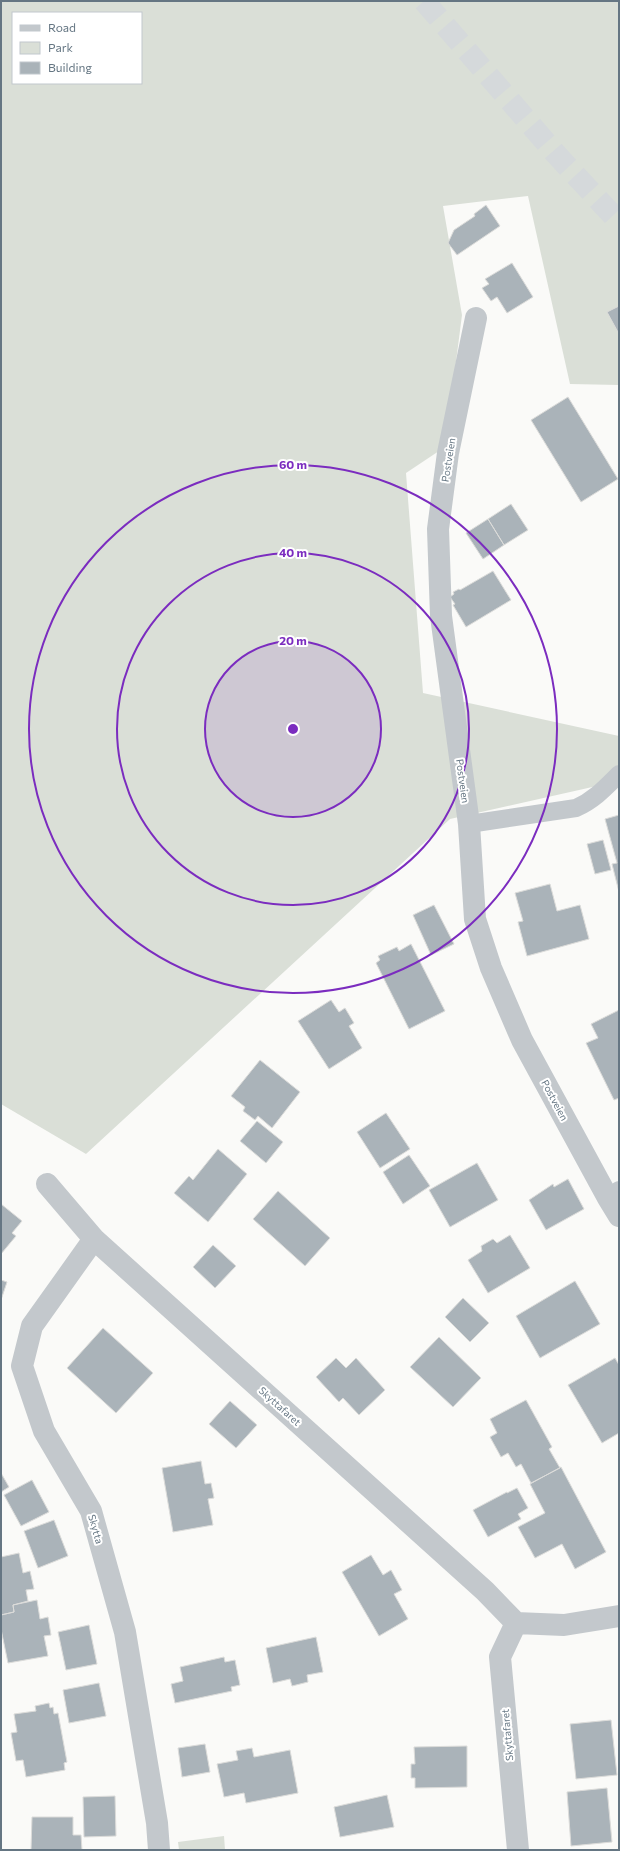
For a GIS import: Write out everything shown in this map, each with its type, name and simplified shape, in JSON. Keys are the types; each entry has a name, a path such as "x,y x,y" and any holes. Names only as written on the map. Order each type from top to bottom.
{"street":[{"name":"Postveien","path":"476,318 448,453 438,529 441,616 469,824 475,919 491,968 522,1040 615,1201"},
{"name":"Skyttafaret","path":"48,1184 94,1239 485,1591 516,1623 500,1657 518,1850"},
{"name":"Skytta","path":"94,1239 32,1326 22,1366 44,1431 91,1511 125,1632 157,1823 159,1850"},
{"path":"516,1623 564,1625 619,1616"}],"lane":[{"path":"469,824 576,808 589,802 619,774"}],"green space":[{"path":"1,1 619,1 619,385 570,384 528,196 443,206 462,315 445,447 406,473 423,693 619,736 619,781 450,819 86,1154 1,1104"},
{"path":"224,1836 225,1850 179,1850 178,1842"}],"building":[{"path":"486,205 500,226 457,255 448,243 454,230 475,216 474,214"},
{"path":"512,263 533,297 507,313 497,297 491,301 482,288 489,284 485,279"},
{"path":"619,306 619,334 607,312"},
{"path":"568,397 618,479 581,502 531,420"},
{"path":"511,504 528,530 504,545 488,519"},
{"path":"488,519 504,545 483,559 466,533"},
{"path":"493,571 511,600 466,627 450,597 454,594 453,592 459,589 460,590"},
{"path":"619,815 619,892 612,864 617,863 605,819"},
{"path":"603,840 611,870 595,874 587,844"},
{"path":"550,884 557,911 580,905 589,939 527,956 518,922 523,921 515,893"},
{"path":"434,905 454,944 431,955 413,915"},
{"path":"411,944 445,1011 409,1029 376,963 380,960 378,956 397,947 399,951"},
{"path":"331,1000 339,1012 345,1008 354,1023 349,1026 362,1048 329,1069 298,1021"},
{"path":"619,1010 619,1098 614,1100 586,1043 598,1038 591,1024"},
{"path":"260,1060 300,1092 272,1128 258,1116 255,1120 243,1111 245,1107 231,1096"},
{"path":"386,1113 410,1149 380,1168 357,1132"},
{"path":"257,1121 283,1142 266,1163 240,1141"},
{"path":"218,1149 247,1174 208,1222 174,1193 189,1176 193,1180"},
{"path":"409,1155 430,1186 403,1204 383,1172"},
{"path":"477,1163 498,1200 450,1227 429,1190"},
{"path":"568,1179 584,1209 546,1230 529,1200 553,1184 554,1187"},
{"path":"278,1191 330,1238 305,1266 253,1219"},
{"path":"1,1204 22,1221 12,1233 16,1236 1,1254"},
{"path":"510,1235 530,1268 488,1293 468,1260 482,1251 481,1246 493,1239 497,1243"},
{"path":"213,1245 236,1266 215,1288 193,1267"},
{"path":"1,1280 7,1282 1,1300"},
{"path":"575,1281 600,1324 540,1358 516,1316"},
{"path":"463,1298 489,1323 470,1342 445,1317"},
{"path":"103,1328 153,1373 116,1413 67,1368"},
{"path":"439,1337 481,1378 453,1407 410,1367"},
{"path":"336,1358 346,1368 356,1358 385,1390 359,1415 343,1398 339,1402 316,1377"},
{"path":"615,1358 619,1365 619,1433 602,1443 568,1385"},
{"path":"526,1400 552,1447 549,1449 560,1468 531,1483 521,1464 516,1467 508,1453 501,1457 490,1437 497,1433 490,1419"},
{"path":"230,1401 257,1425 236,1448 209,1424"},
{"path":"201,1461 205,1484 211,1483 214,1498 208,1499 213,1525 173,1532 162,1468"},
{"path":"561,1467 606,1552 575,1569 562,1544 535,1558 518,1527 545,1513 530,1484"},
{"path":"1,1473 9,1487 1,1492"},
{"path":"32,1480 49,1512 21,1526 4,1495"},
{"path":"517,1488 528,1508 518,1514 521,1519 488,1537 473,1510"},
{"path":"54,1520 68,1556 38,1568 24,1531"},
{"path":"19,1553 23,1573 30,1571 34,1589 26,1590 28,1601 13,1605 14,1612 1,1615 1,1557"},
{"path":"371,1555 383,1575 391,1570 402,1590 394,1594 408,1619 379,1636 342,1572"},
{"path":"37,1600 40,1619 48,1617 51,1635 44,1636 48,1656 8,1663 1,1629 1,1615 14,1612 13,1605"},
{"path":"89,1625 97,1664 66,1670 58,1632"},
{"path":"316,1637 323,1672 307,1675 308,1682 292,1686 290,1679 273,1683 266,1648"},
{"path":"224,1657 225,1662 235,1660 240,1685 231,1687 232,1691 175,1703 171,1684 183,1681 180,1667"},
{"path":"99,1683 106,1716 69,1723 63,1690"},
{"path":"49,1703 50,1708 53,1707 54,1714 58,1713 67,1762 64,1763 65,1770 26,1777 23,1760 16,1761 11,1733 17,1732 14,1714 36,1711 35,1706"},
{"path":"611,1720 617,1775 576,1779 570,1724"},
{"path":"205,1744 210,1772 182,1777 178,1748"},
{"path":"467,1746 467,1787 415,1788 415,1778 411,1778 411,1764 415,1764 414,1747"},
{"path":"252,1748 254,1757 290,1750 298,1793 246,1803 244,1793 224,1797 217,1764 238,1760 236,1751"},
{"path":"607,1788 612,1842 571,1846 567,1792"},
{"path":"387,1795 394,1827 340,1837 334,1807"},
{"path":"115,1796 116,1836 84,1837 83,1797"},
{"path":"32,1817 73,1817 73,1835 81,1835 82,1850 31,1850"}],"tunnel":[{"path":"424,1 555,153 619,222"}]}
